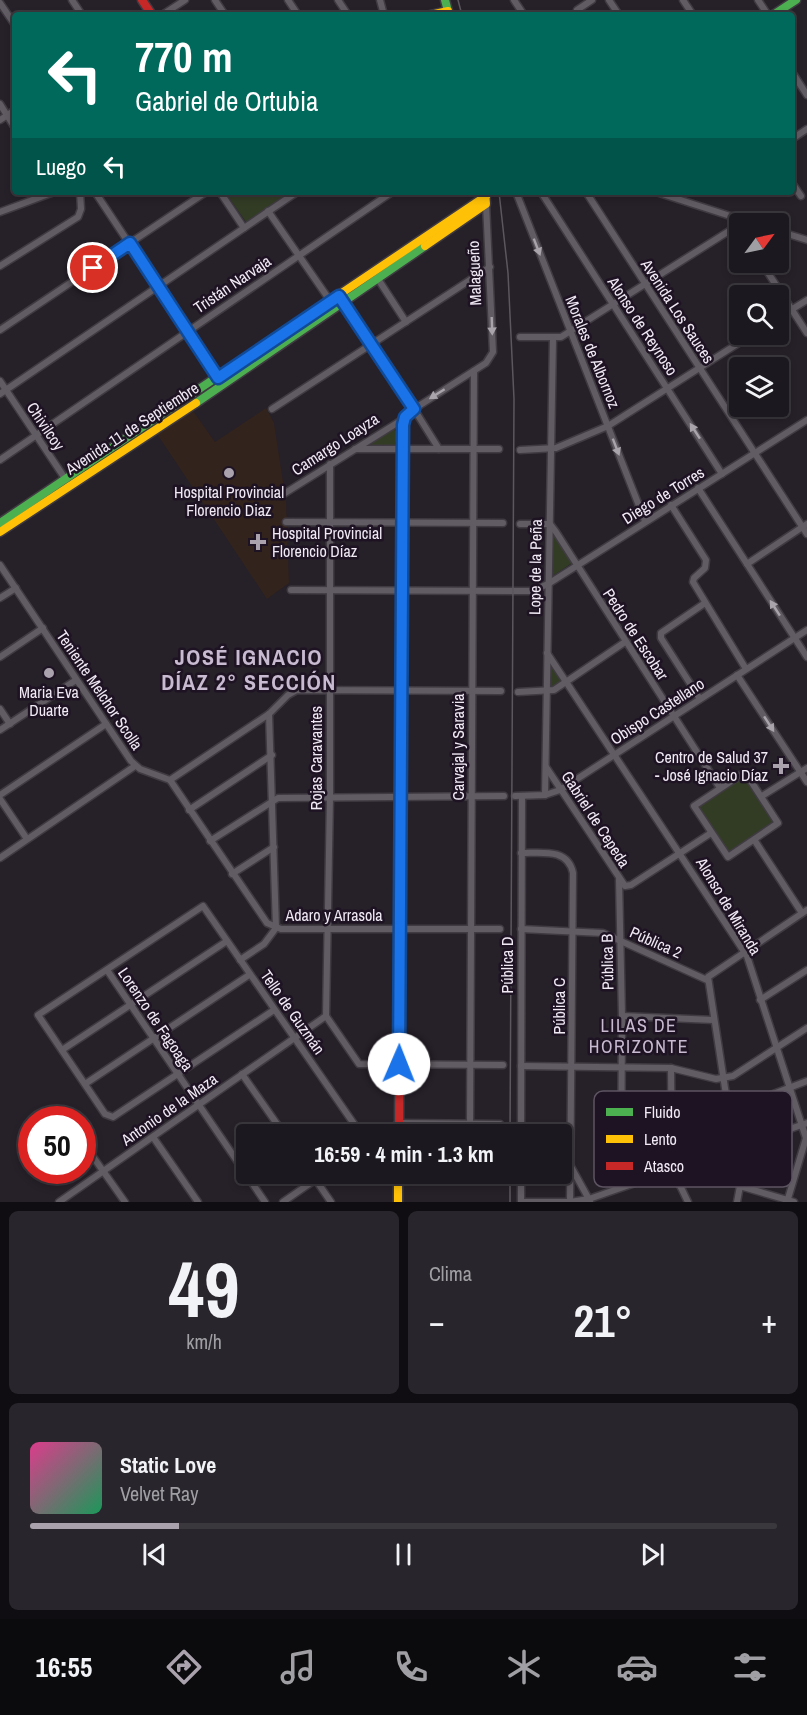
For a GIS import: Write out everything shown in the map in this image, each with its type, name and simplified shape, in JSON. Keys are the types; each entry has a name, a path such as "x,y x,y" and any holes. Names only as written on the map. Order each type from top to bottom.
{"main road":[{"path":"778,12 796,0"},
{"name":"Avenida 11 de Septiembre","path":"341,299 378,279 486,198"},
{"name":"Avenida 11 de Septiembre","path":"1,528 333,305 486,198"},
{"path":"341,299 414,409 405,418 403,449 399,1123"},
{"path":"398,1184 398,1202"}],"street":[{"path":"6,0 0,3 12,21"},
{"path":"167,12 185,0"},
{"path":"577,10 592,0"},
{"path":"795,77 807,95"},
{"path":"0,104 12,123"},
{"path":"0,120 12,113"},
{"path":"795,187 801,196"},
{"path":"0,212 46,195"},
{"path":"0,266 78,217 81,209 80,195"},
{"path":"97,195 221,381"},
{"path":"0,330 202,195"},
{"path":"222,195 244,228"},
{"path":"3,392 268,212 287,195"},
{"name":"Tristán Narvaja","path":"0,460 388,195"},
{"name":"Morales de Albornoz","path":"517,195 645,521"},
{"name":"Alonso de Reynoso","path":"543,195 723,474"},
{"name":"Avenida Los Sauces","path":"588,195 754,453 805,526 807,534"},
{"path":"664,195 729,220"},
{"name":"Malagueño","path":"474,371 488,361 493,352 486,198"},
{"path":"268,212 333,305"},
{"path":"520,337 553,339 570,332 729,230"},
{"path":"789,234 807,240"},
{"path":"273,410 489,267"},
{"path":"768,273 807,333"},
{"path":"378,279 406,322"},
{"path":"789,312 807,300"},
{"name":"Lope de la Peña","path":"545,795 553,339"},
{"path":"520,450 564,446 608,426 736,345"},
{"path":"439,449 414,409 474,371"},
{"name":"Carvajal y Saravia","path":"470,1124 474,371"},
{"name":"Chivilcoy","path":"0,381 3,392 36,435 68,483"},
{"name":"Camargo Loayza","path":"282,495 405,418"},
{"name":"Diego de Torres","path":"472,592 532,591 548,584 807,420"},
{"path":"354,449 499,449"},
{"name":"Rojas Caravantes","path":"326,1016 330,797 330,464"},
{"path":"698,488 807,657"},
{"path":"671,505 705,560 705,568 694,578 693,582 746,669"},
{"path":"286,522 503,523"},
{"path":"520,524 549,524"},
{"name":"Pedro de Escobar","path":"549,524 720,788"},
{"path":"747,564 805,526"},
{"name":"Teniente Melchor Scolla","path":"0,565 135,766 170,780"},
{"path":"0,598 15,588"},
{"path":"291,590 472,592"},
{"path":"700,699 661,638 661,633 705,603"},
{"path":"0,657 43,628"},
{"name":"Obispo Castellano","path":"518,796 545,795 560,790 807,630"},
{"path":"518,692 547,692 625,642"},
{"name":"Alonso de Miranda","path":"547,653 743,951 789,1090"},
{"path":"737,675 807,782"},
{"path":"0,730 76,680"},
{"path":"276,927 263,920 170,780 269,714 288,695 297,690 501,691"},
{"path":"0,710 10,724"},
{"path":"240,960 264,944 276,927 269,714"},
{"path":"27,839 0,797 106,724"},
{"path":"189,810 272,755"},
{"path":"0,858 135,766"},
{"name":"Gabriel de Cepeda","path":"546,767 624,886 631,885 680,853"},
{"path":"762,796 807,768"},
{"path":"745,772 778,824 728,857 694,806 720,788 745,772"},
{"path":"210,841 273,799 504,796"},
{"name":"Pública D","path":"518,796 521,853 521,1124"},
{"path":"680,853 711,833"},
{"path":"725,1091 709,977 743,951 804,911 755,841"},
{"path":"232,874 274,847"},
{"name":"Pública C","path":"521,853 553,854 568,860 573,873 571,1124"},
{"name":"Pública B","path":"619,880 622,1091"},
{"name":"Tello de Guzmán","path":"107,970 203,906 354,1124"},
{"name":"Adaro y Arrasola","path":"276,927 500,929"},
{"name":"Pública 2","path":"521,929 603,933 709,977"},
{"path":"62,1050 227,941"},
{"path":"107,970 38,1015 105,1114 113,1117 274,1010"},
{"name":"Lorenzo de Fagoaga","path":"107,970 152,1040 265,1202"},
{"path":"760,1000 807,970"},
{"path":"85,1084 249,975"},
{"path":"326,1016 359,1064 503,1065"},
{"name":"Antonio de la Maza","path":"58,1202 326,1016"},
{"path":"622,1016 714,1020"},
{"path":"521,1066 671,1068 723,1079 733,1076 807,1028"},
{"path":"671,1068 671,1091"},
{"path":"242,1074 277,1124"},
{"path":"786,1091 807,1081"},
{"name":"Alonso de Miranda","path":"790,1201 807,1145 804,1124 792,1097"},
{"path":"399,1123 470,1124"},
{"path":"153,1137 198,1202"},
{"path":"96,1161 124,1202"},
{"path":"572,1168 590,1200"},
{"path":"283,1202 308,1184"},
{"path":"318,1184 331,1202"},
{"path":"521,1184 521,1202 590,1200 621,1187"},
{"name":"Pública C","path":"570,1184 570,1202"},
{"path":"681,1187 688,1202"},
{"path":"737,1202 740,1187"},
{"path":"743,1187 790,1201"}],"shaded area":[{"name":"Hospital Provincial Florencio Díaz","path":"266,408 274,423 286,501 289,583 267,599 157,434 193,411 215,442"}],"green space":[{"path":"227,195 280,195 282,198 246,222"},
{"path":"393,429 398,432 395,446 371,445 373,441"},
{"path":"550,528 572,563 551,577"},
{"path":"551,661 565,680 550,688"},
{"path":"744,775 774,820 774,824 727,852 697,808 699,802"}],"railway":[{"path":"458,0 461,12"},
{"path":"499,195 508,273 514,399 510,1124"},
{"path":"510,1184 510,1202"}],"traffic: fast":[{"path":"445,0 448,12"},
{"path":"778,12 796,0"},
{"path":"196,403 425,246"},
{"path":"0,523 257,350"}],"traffic: slow":[{"path":"444,12 448,11"},
{"path":"425,246 486,204 485,195"},
{"path":"257,350 486,196"},
{"path":"339,296 414,409 405,417 403,425 401,735"},
{"path":"0,532 196,403"},
{"path":"398,1184 398,1202"}],"traffic: jam":[{"path":"142,0 150,12"},
{"path":"399,1124 401,735"}],"place":[{"name":"Hospital Provincial Florencio Diaz","path":"229,473"},
{"name":"Hospital Provincial Florencio Díaz","path":"258,542"},
{"name":"Maria Eva Duarte","path":"49,673"},
{"name":"Centro de Salud 37 - José Ignacio Díaz","path":"781,766"}],"district":[{"name":"JOSÉ IGNACIO DÍAZ 2° SECCIÓN","path":"249,670"},
{"name":"LILAS DE HORIZONTE","path":"639,1035"}],"route":[{"path":"93,268 130,243 218,378 339,296 414,409 405,417 403,425 399,1064"}]}
